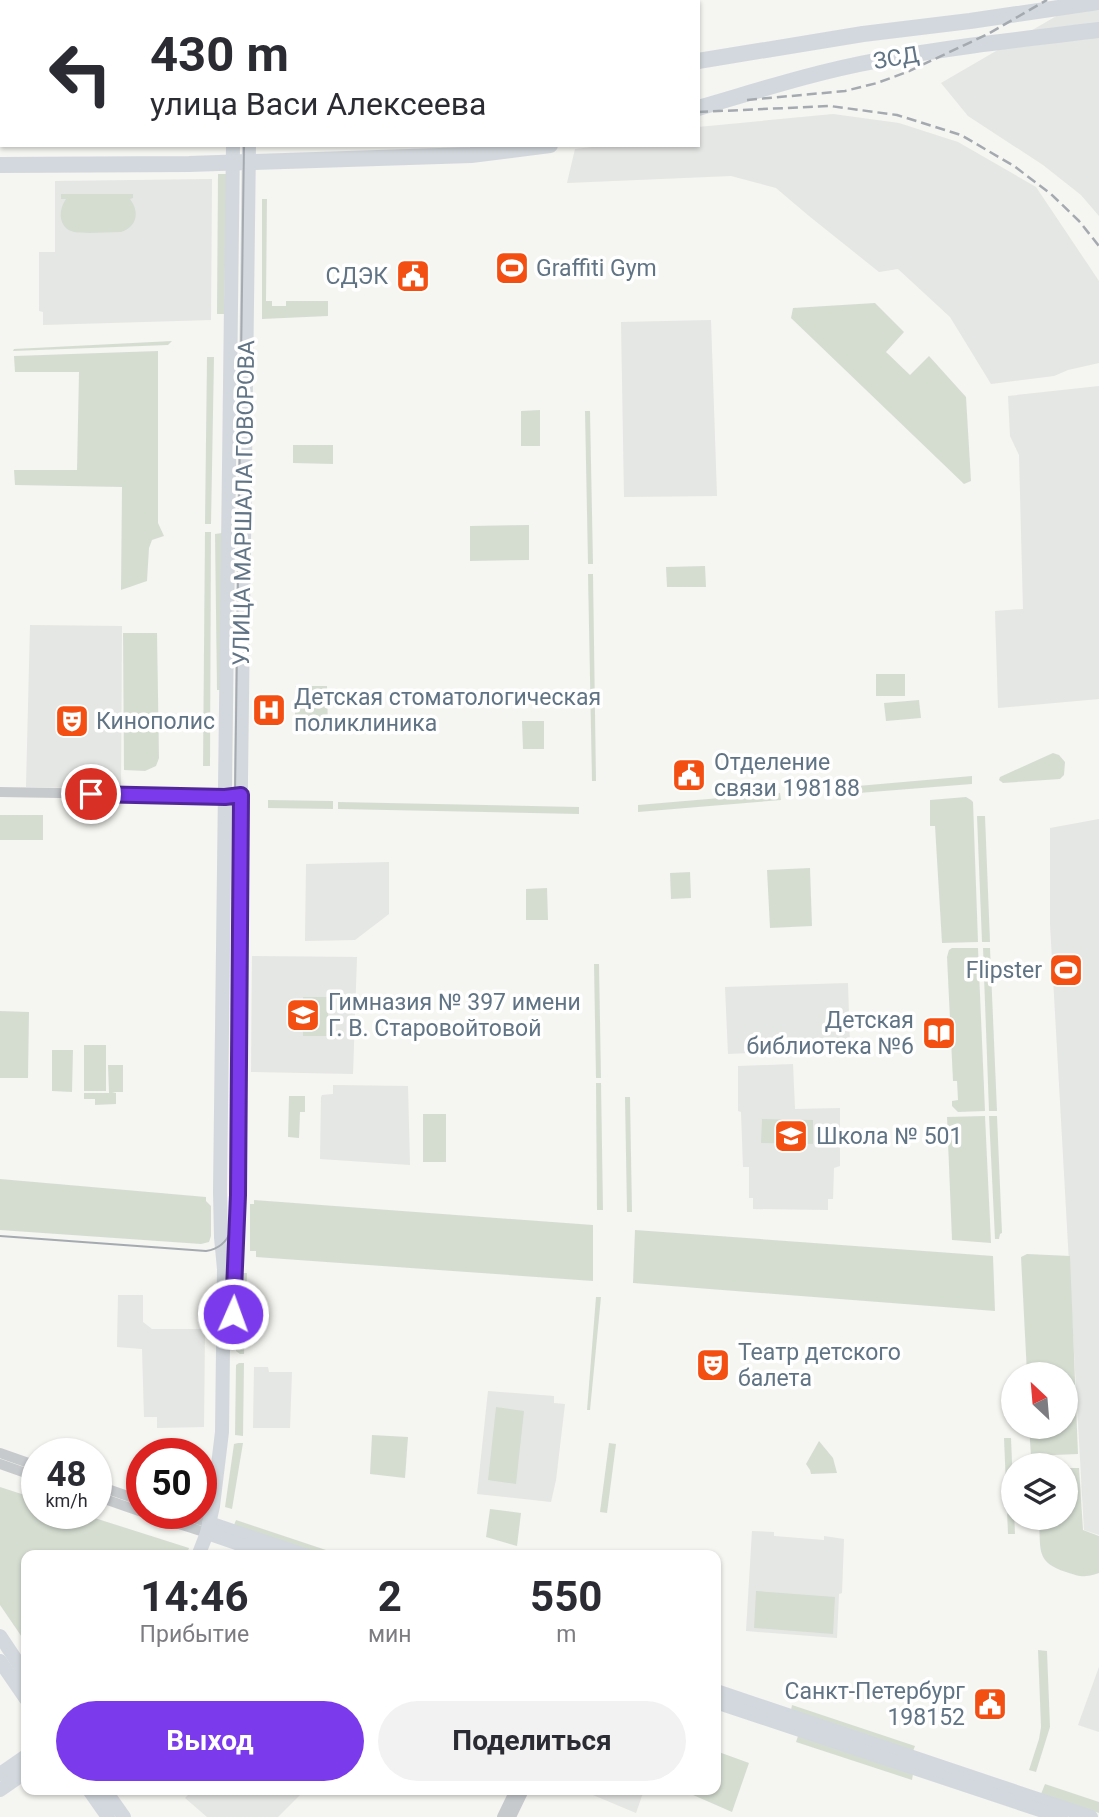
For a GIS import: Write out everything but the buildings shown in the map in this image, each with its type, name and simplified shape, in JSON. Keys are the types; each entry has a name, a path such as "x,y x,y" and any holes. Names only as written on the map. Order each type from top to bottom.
{"highway":[{"name":"ЗСД","path":"700,61 863,34 1099,2"},
{"name":"ЗСД","path":"700,107 873,61 973,45 1099,30"},
{"path":"0,165 189,164 458,155 532,147"}],"main road":[{"name":"УЛИЦА МАРШАЛА ГОВОРОВА","path":"212,1530 222,1432 224,1269 220,1237 220,1191 233,147"},
{"name":"УЛИЦА МАРШАЛА ГОВОРОВА","path":"212,1530 230,1439 238,1195 249,147"},
{"path":"201,1550 212,1530"},
{"path":"208,1550 212,1530"},
{"path":"212,1530 260,1550"},
{"path":"212,1530 285,1550"},
{"path":"0,1636 21,1668"},
{"path":"0,1661 21,1692"},
{"path":"721,1693 1091,1817"},
{"path":"721,1704 1061,1817"},
{"path":"0,1774 21,1759"},
{"path":"0,1790 21,1775"},
{"path":"93,1795 108,1817"},
{"path":"109,1795 124,1817"}],"street":[{"path":"0,792 225,802 241,795"},
{"path":"225,802 240,811"},
{"path":"0,1453 21,1460"},
{"path":"0,1464 21,1471"},
{"path":"208,1529 212,1530"},
{"path":"502,1817 512,1795"},
{"path":"512,1817 522,1795"}],"shaded area":[{"path":"1084,0 1099,0 1099,216 1081,195 1043,165 968,116 941,83"},
{"path":"833,114 899,123 958,142 1036,187 1099,281 1099,363 1054,376 991,384 950,317 898,269 879,272 776,188 731,176 567,183 575,149 700,147 700,127"},
{"path":"218,174 227,174 224,314 217,314"},
{"path":"212,179 211,320 43,325 43,312 39,311 39,252 55,252 55,181"},
{"path":"61,194 133,194 130,199 136,214 134,223 121,232 74,232 62,223 61,213 66,199 61,199"},
{"path":"262,199 267,199 266,301 272,301 272,306 286,306 286,301 328,301 328,316 262,319"},
{"path":"875,303 904,332 886,352 910,375 929,356 966,397 971,481 964,484 791,318 793,308"},
{"path":"711,320 717,496 624,497 621,322"},
{"path":"172,341 168,345 13,351 14,349"},
{"path":"158,351 158,523 164,536 152,540 147,581 121,590 122,487 15,485 14,470 77,470 79,372 15,372 14,356"},
{"path":"207,357 214,357 211,524 205,524"},
{"path":"1099,386 1099,699 998,708 995,611 1023,609 1019,455 1010,436 1008,396"},
{"path":"540,410 540,446 521,446 521,411"},
{"path":"585,411 590,411 593,564 588,564"},
{"path":"293,445 333,445 333,464 293,463"},
{"path":"529,525 529,560 470,561 470,526"},
{"path":"205,532 211,532 210,766 203,766"},
{"path":"222,533 222,690 217,690 215,534"},
{"path":"705,566 706,587 667,587 666,567"},
{"path":"588,574 593,574 596,781 592,781"},
{"path":"30,625 122,626 121,789 26,787"},
{"path":"123,633 157,633 159,758 156,766 145,771 124,770"},
{"path":"876,674 905,674 905,696 876,696"},
{"path":"295,686 327,686 328,730 295,730"},
{"path":"919,700 921,718 886,721 884,703"},
{"path":"522,721 544,721 544,749 523,749"},
{"path":"1053,753 1065,762 1064,775 1060,779 1003,783 999,780 1000,777"},
{"path":"972,776 972,784 846,794 846,787"},
{"path":"780,793 781,800 638,812 638,805"},
{"path":"966,797 973,802 978,942 942,943 935,826 930,826 930,800"},
{"path":"268,800 333,801 333,809 268,808"},
{"path":"338,802 579,807 579,814 338,809"},
{"path":"0,815 43,815 43,840 0,840"},
{"path":"977,816 985,816 990,942 982,942"},
{"path":"1099,819 1099,1535 1084,1530 1078,1423 1078,1362 1075,1362 1050,924 1050,828"},
{"path":"389,862 389,914 355,940 305,941 306,864"},
{"path":"810,868 812,926 770,928 767,870"},
{"path":"690,872 691,898 671,899 670,873"},
{"path":"547,888 548,920 526,920 526,889"},
{"path":"952,948 978,948 985,1111 958,1112 952,1106 952,1101 958,1100 957,1081 953,1081 947,957"},
{"path":"983,948 990,948 997,1111 989,1111"},
{"name":"Гимназия № 397 имени Г. В. Старовойтовой","path":"252,956 357,957 353,1074 251,1072"},
{"path":"594,964 599,964 601,1078 596,1078"},
{"path":"848,983 850,1048 728,1054 725,987"},
{"path":"303,997 328,997 328,1036 303,1036"},
{"path":"0,1011 29,1012 28,1078 0,1078"},
{"path":"84,1045 106,1045 106,1091 84,1091"},
{"path":"52,1050 73,1050 72,1092 52,1091"},
{"name":"Школа № 501","path":"793,1064 795,1109 840,1108 840,1166 834,1168 833,1199 828,1199 828,1210 753,1209 753,1198 749,1198 749,1167 743,1167 741,1112 738,1111 738,1066"},
{"path":"108,1065 123,1065 123,1092 112,1092 116,1093 116,1104 95,1105 95,1099 84,1099 84,1093 109,1093"},
{"path":"596,1083 601,1083 603,1210 597,1210"},
{"path":"333,1085 408,1086 410,1165 320,1159 321,1097 333,1094"},
{"path":"289,1096 305,1096 305,1112 300,1112 299,1138 288,1137"},
{"path":"625,1097 630,1097 632,1212 627,1212"},
{"path":"423,1114 446,1114 446,1162 423,1162"},
{"path":"985,1116 991,1243 952,1240 947,1117"},
{"path":"989,1116 997,1116 1002,1233 999,1239 995,1239"},
{"path":"762,1119 813,1120 813,1144 761,1143"},
{"path":"0,1179 206,1197 211,1206 211,1236 209,1242 201,1244 0,1230"},
{"path":"254,1200 593,1225 593,1281 256,1257 256,1251 250,1251 250,1204 254,1204"},
{"path":"635,1230 993,1256 995,1311 633,1283"},
{"path":"1027,1254 1070,1256 1074,1362 1026,1362 1021,1257"},
{"path":"240,1273 247,1273 244,1354 236,1351"},
{"path":"118,1295 143,1295 143,1322 152,1329 205,1329 204,1427 157,1428 157,1417 144,1417 142,1349 117,1347"},
{"path":"596,1297 601,1297 590,1410 587,1410"},
{"path":"244,1363 243,1436 235,1435 236,1365"},
{"path":"254,1367 268,1367 269,1372 292,1372 290,1428 253,1428"},
{"path":"488,1391 554,1396 554,1403 565,1404 551,1502 477,1494"},
{"path":"496,1407 524,1411 516,1484 488,1480"},
{"path":"372,1435 408,1437 405,1478 370,1474"},
{"path":"1004,1439 1011,1439 1012,1453 1005,1453"},
{"path":"1030,1439 1077,1439 1078,1453 1031,1453"},
{"path":"819,1441 833,1458 837,1473 811,1474 806,1464"},
{"path":"243,1443 232,1509 225,1507 234,1444"},
{"path":"609,1443 616,1444 607,1513 600,1512"},
{"path":"1079,1468 1083,1530 1099,1536 1099,1573 1082,1576 1056,1568 1045,1559 1040,1530 1078,1530"},
{"path":"0,1487 21,1494 21,1529 112,1529 112,1524 189,1548 21,1550 21,1636 0,1605"},
{"path":"490,1509 521,1513 517,1546 486,1537"},
{"path":"236,1520 326,1550 308,1550 234,1525"},
{"path":"752,1531 774,1532 774,1536 824,1540 824,1536 844,1539 837,1638 746,1631"},
{"path":"756,1591 835,1597 833,1634 754,1628"},
{"path":"1038,1650 1047,1651 1050,1727 1036,1772 1029,1770 1041,1727"},
{"path":"1099,1667 1099,1732 1078,1725"},
{"path":"792,1705 915,1746 913,1751 791,1710"},
{"path":"798,1736 913,1774 912,1780 796,1742"},
{"path":"721,1753 749,1763 732,1812 693,1795 721,1795"},
{"path":"1045,1784 1099,1802 1099,1813 1041,1794"},
{"path":"188,1795 300,1795 278,1817 207,1817 185,1798"},
{"path":"593,1795 642,1795 636,1813"}],"tram line":[{"path":"0,1236 206,1251 222,1244 231,1230 244,147"}],"railway":[{"path":"747,100 845,91 877,83 988,34 1047,0"},
{"path":"700,112 830,106 897,115 961,135 1014,166 1051,194 1079,221 1099,246"}],"place":[{"name":"Graffiti Gym","path":"512,268"},
{"name":"СДЭК","path":"413,276"},
{"name":"Детская стоматологическая поликлиника","path":"269,710"},
{"name":"Кинополис","path":"72,721"},
{"name":"Отделение связи 198188","path":"689,775"},
{"name":"Flipster","path":"1066,970"},
{"name":"Гимназия № 397 имени Г. В. Старовойтовой","path":"303,1015"},
{"name":"Детская библиотека №6","path":"939,1033"},
{"name":"Школа № 501","path":"791,1136"},
{"name":"Театр детского балета","path":"713,1365"},
{"name":"Санкт-Петербург 198152","path":"990,1704"}],"route":[{"path":"91,794 225,797 241,795 238,1195 233,1314"}]}
